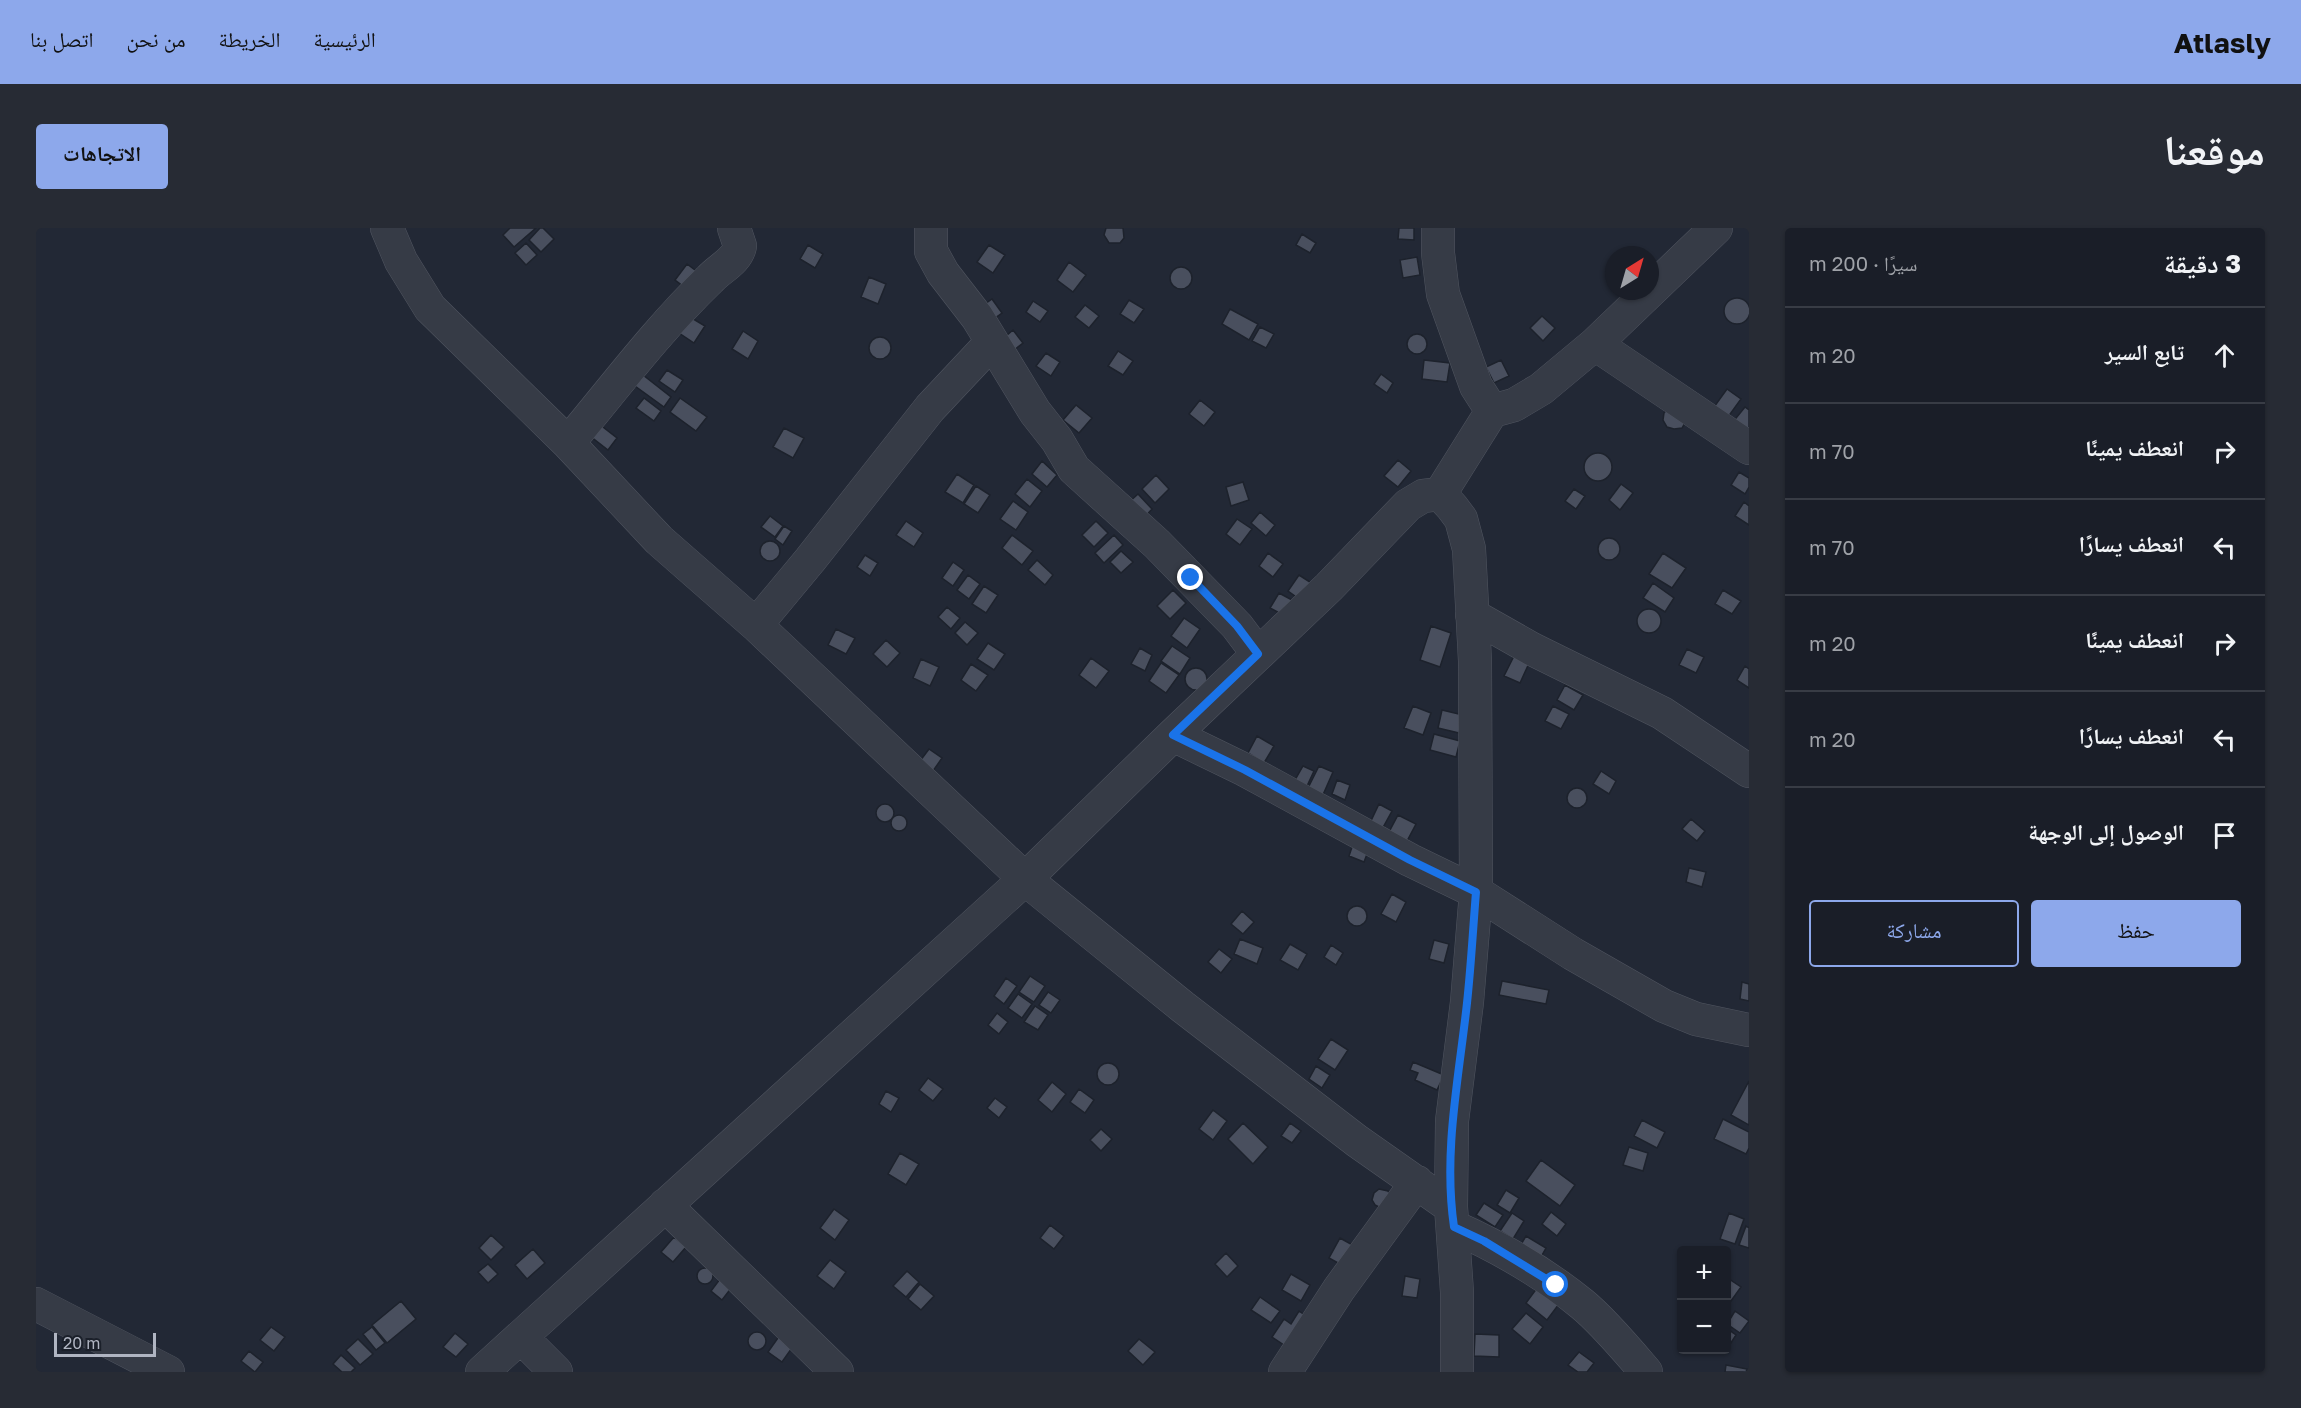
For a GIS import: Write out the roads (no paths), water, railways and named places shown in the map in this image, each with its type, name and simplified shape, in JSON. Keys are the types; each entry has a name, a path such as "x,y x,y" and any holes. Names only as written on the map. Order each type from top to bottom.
{"street":[{"path":"387,228 401,261 430,308 568,443 659,540 756,625 1024,879 1183,1007 1357,1141 1417,1182 1453,1217 1484,1241 1528,1267 1584,1305 1646,1372"},
{"path":"568,443 687,303 732,260 741,246 734,228"},
{"path":"931,228 931,251 943,273 977,317 1035,412 1057,440 1074,469 1157,543 1237,626 1258,654"},
{"path":"1438,228 1438,253 1443,294 1476,386 1492,411"},
{"path":"1440,494 1492,411 1514,405 1541,389 1595,344 1716,228"},
{"path":"756,625 930,408 991,343"},
{"path":"1595,344 1749,448"},
{"path":"482,1372 1024,879 1329,587 1408,506 1423,496 1440,494"},
{"path":"1440,494 1461,519 1469,549 1475,661 1476,892 1467,1002 1452,1121 1457,1372"},
{"path":"1472,615 1532,649 1662,713 1749,771"},
{"path":"1173,735 1245,770 1410,860 1476,892 1573,954 1664,1006 1696,1019 1749,1030"},
{"path":"1284,1372 1339,1289 1417,1182"},
{"path":"665,1205 837,1372"},
{"path":"36,1304 168,1372"},
{"path":"521,1337 556,1372"}]}
